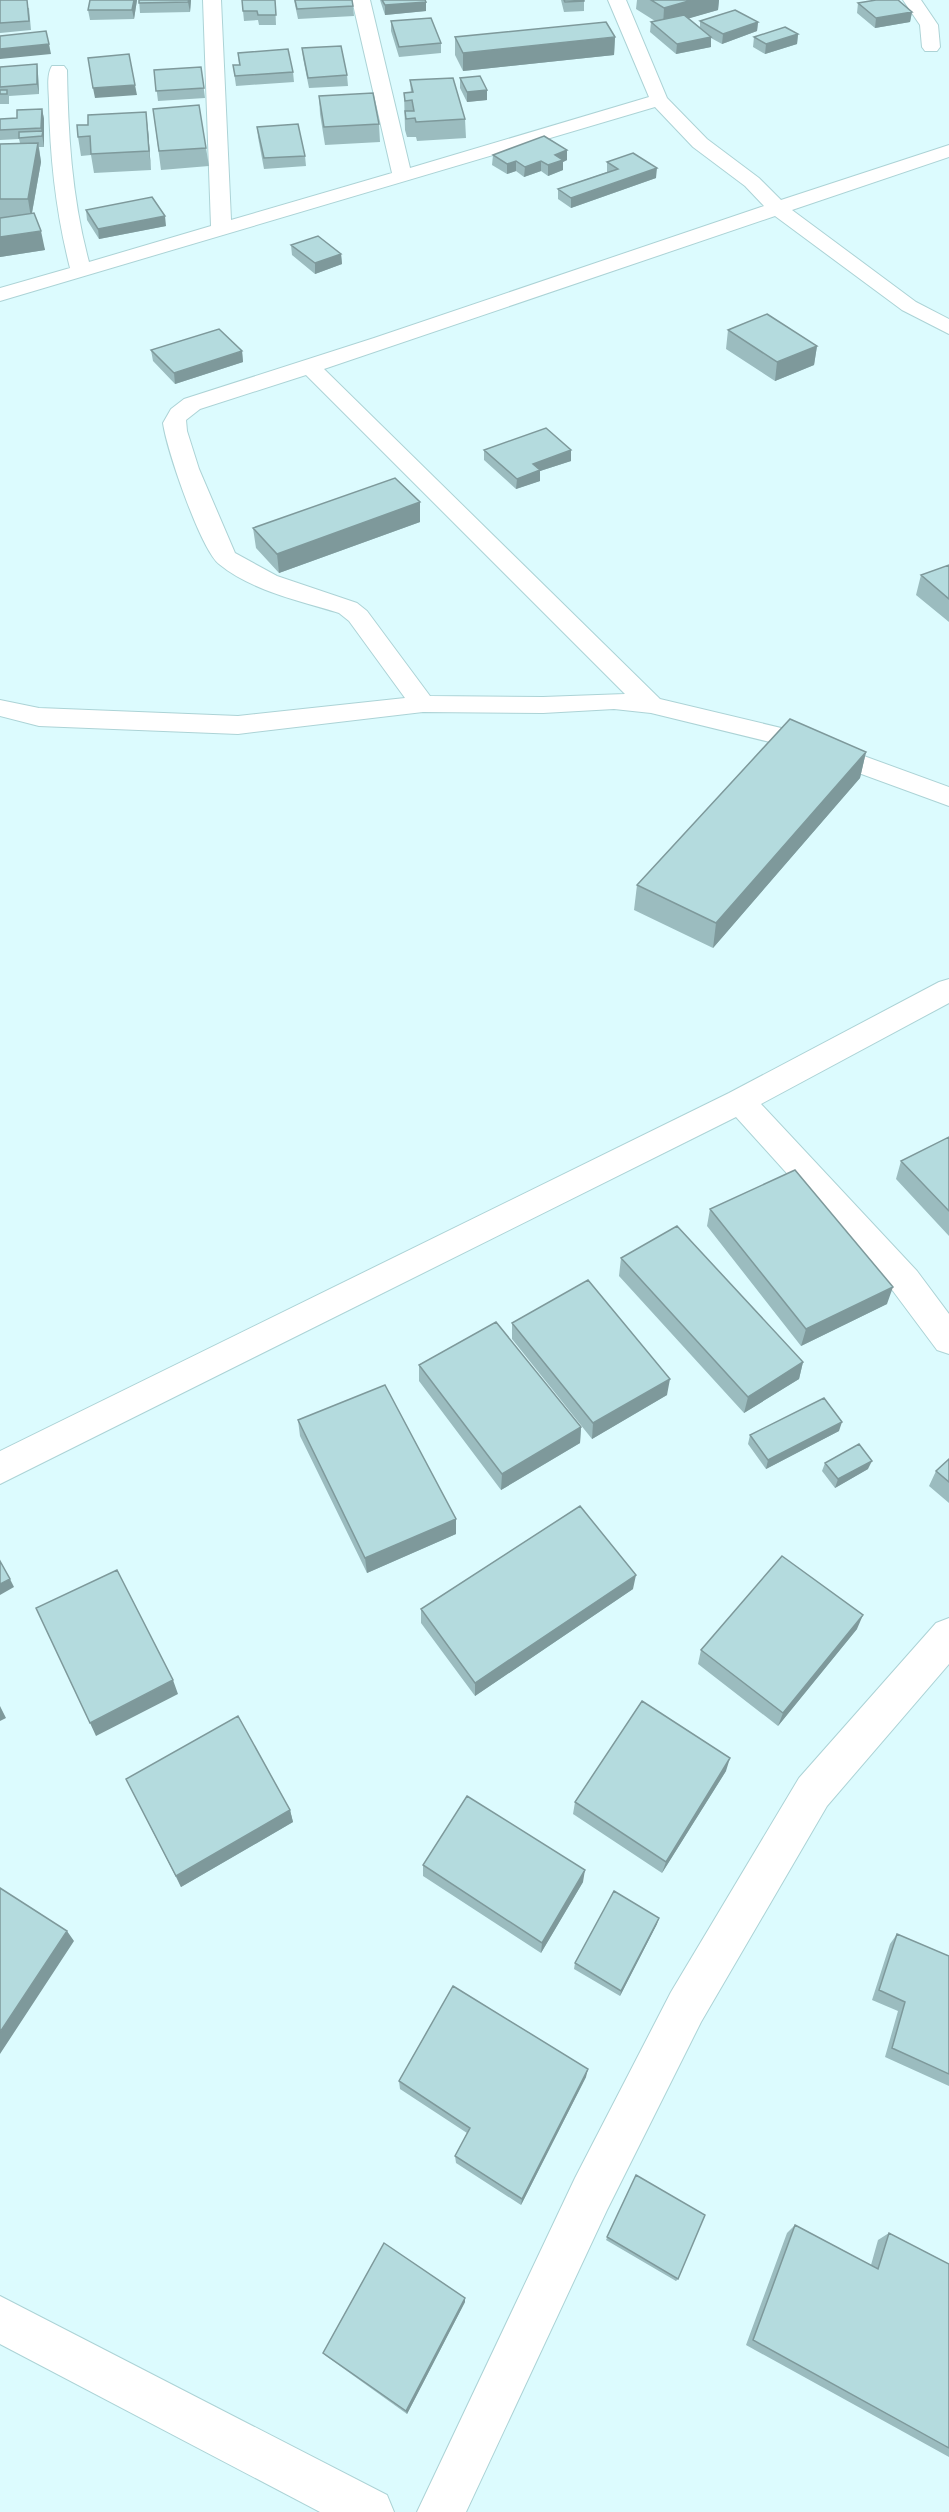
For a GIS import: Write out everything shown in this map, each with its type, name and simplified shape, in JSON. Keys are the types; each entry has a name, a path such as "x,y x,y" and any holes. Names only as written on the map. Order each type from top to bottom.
{"street":[{"path":"212,0 221,228"},
{"path":"361,0 402,176"},
{"path":"617,0 659,100 700,143 752,182 776,207 909,306 949,328"},
{"path":"912,0 929,25 931,46"},
{"path":"58,70 58,129 62,175 73,242 81,271"},
{"path":"0,295 659,100"},
{"path":"423,704 358,615 348,608 245,571 223,556 178,445 173,425 176,415 192,404 310,367 776,207 949,151"},
{"path":"310,367 651,705"},
{"path":"0,708 39,717 238,725 423,704 543,705 614,701 651,705 789,738 949,797"},
{"path":"0,1468 740,1101 949,990"},
{"path":"740,1101 905,1281 949,1340"},
{"path":"441,2512 591,2194 686,2007 813,1792 949,1636"},
{"path":"0,2319 370,2512"}],"building":[{"path":"0,0 27,0 29,21 0,23"},
{"path":"90,0 134,0 132,10 88,10"},
{"path":"139,0 189,0 188,2 139,3"},
{"path":"242,0 275,0 276,15 258,15 257,11 243,11"},
{"path":"295,0 352,0 353,6 297,9"},
{"path":"382,0 425,0 426,2 385,5"},
{"path":"564,0 584,0 584,1 565,2"},
{"path":"651,0 692,0 664,8"},
{"path":"898,0 912,12 876,18 858,3"},
{"path":"735,10 758,22 723,34 700,21"},
{"path":"684,15 711,37 677,44 651,22"},
{"path":"431,18 441,43 399,47 391,21"},
{"path":"606,22 615,37 463,53 455,37"},
{"path":"785,27 798,34 766,44 754,37"},
{"path":"46,31 49,44 0,49 0,36"},
{"path":"341,46 347,75 308,78 302,48"},
{"path":"288,49 293,72 235,76 233,65 240,65 238,53"},
{"path":"129,54 135,85 93,88 88,58"},
{"path":"37,64 37,84 0,87 0,67"},
{"path":"201,67 204,88 156,91 154,70"},
{"path":"480,76 487,90 467,92 460,78"},
{"path":"453,78 465,119 416,122 415,118 406,119 405,111 414,111 412,100 405,101 404,93 413,92 410,80"},
{"path":"0,90 7,90 7,94 0,94"},
{"path":"373,93 379,124 324,127 319,96"},
{"path":"199,105 206,148 159,151 153,109"},
{"path":"42,109 41,128 0,130 0,119 17,118 17,110"},
{"path":"146,112 149,151 91,154 90,136 78,137 77,125 88,125 88,115"},
{"path":"298,124 305,156 264,158 257,127"},
{"path":"43,131 42,136 19,138 19,132"},
{"path":"544,136 567,150 555,155 563,160 548,165 541,161 525,167 516,161 507,164 493,155"},
{"path":"38,143 28,199 0,199 0,144"},
{"path":"633,153 657,168 571,198 558,189 618,169 607,162"},
{"path":"152,197 165,216 98,229 86,210"},
{"path":"34,213 41,231 0,237 0,218"},
{"path":"318,236 341,254 315,263 291,245"},
{"path":"767,314 817,346 777,362 728,330"},
{"path":"219,329 242,351 174,373 151,350"},
{"path":"546,428 571,450 533,464 540,470 517,479 484,450"},
{"path":"395,478 420,502 277,554 253,528"},
{"path":"949,565 949,599 921,575"},
{"path":"790,719 866,752 716,923 637,885"},
{"path":"949,1137 949,1211 901,1161"},
{"path":"795,1170 893,1287 806,1329 710,1209"},
{"path":"677,1226 803,1362 748,1397 621,1258"},
{"path":"588,1280 670,1379 593,1423 512,1323"},
{"path":"496,1322 581,1427 502,1474 419,1365"},
{"path":"385,1385 456,1519 365,1558 298,1420"},
{"path":"824,1398 842,1422 768,1460 750,1435"},
{"path":"859,1444 872,1461 838,1479 825,1463"},
{"path":"949,1459 949,1482 936,1471"},
{"path":"580,1506 636,1575 475,1683 421,1609"},
{"path":"782,1556 863,1615 783,1713 701,1650"},
{"path":"0,1561 10,1579 0,1584"},
{"path":"117,1570 173,1680 90,1723 36,1608"},
{"path":"642,1701 730,1758 666,1862 575,1802"},
{"path":"238,1716 290,1810 176,1876 126,1779"},
{"path":"467,1796 585,1870 542,1943 423,1865"},
{"path":"0,1888 67,1931 0,2032"},
{"path":"614,1891 659,1918 621,1991 575,1963"},
{"path":"897,1934 949,1956 949,2074 892,2048 905,2002 879,1990"},
{"path":"453,1986 588,2069 522,2199 455,2156 470,2128 399,2081"},
{"path":"636,2175 705,2215 678,2279 607,2237"},
{"path":"795,2225 878,2269 889,2233 949,2264 949,2448 753,2340"},
{"path":"384,2243 465,2298 406,2411 323,2353"}]}
